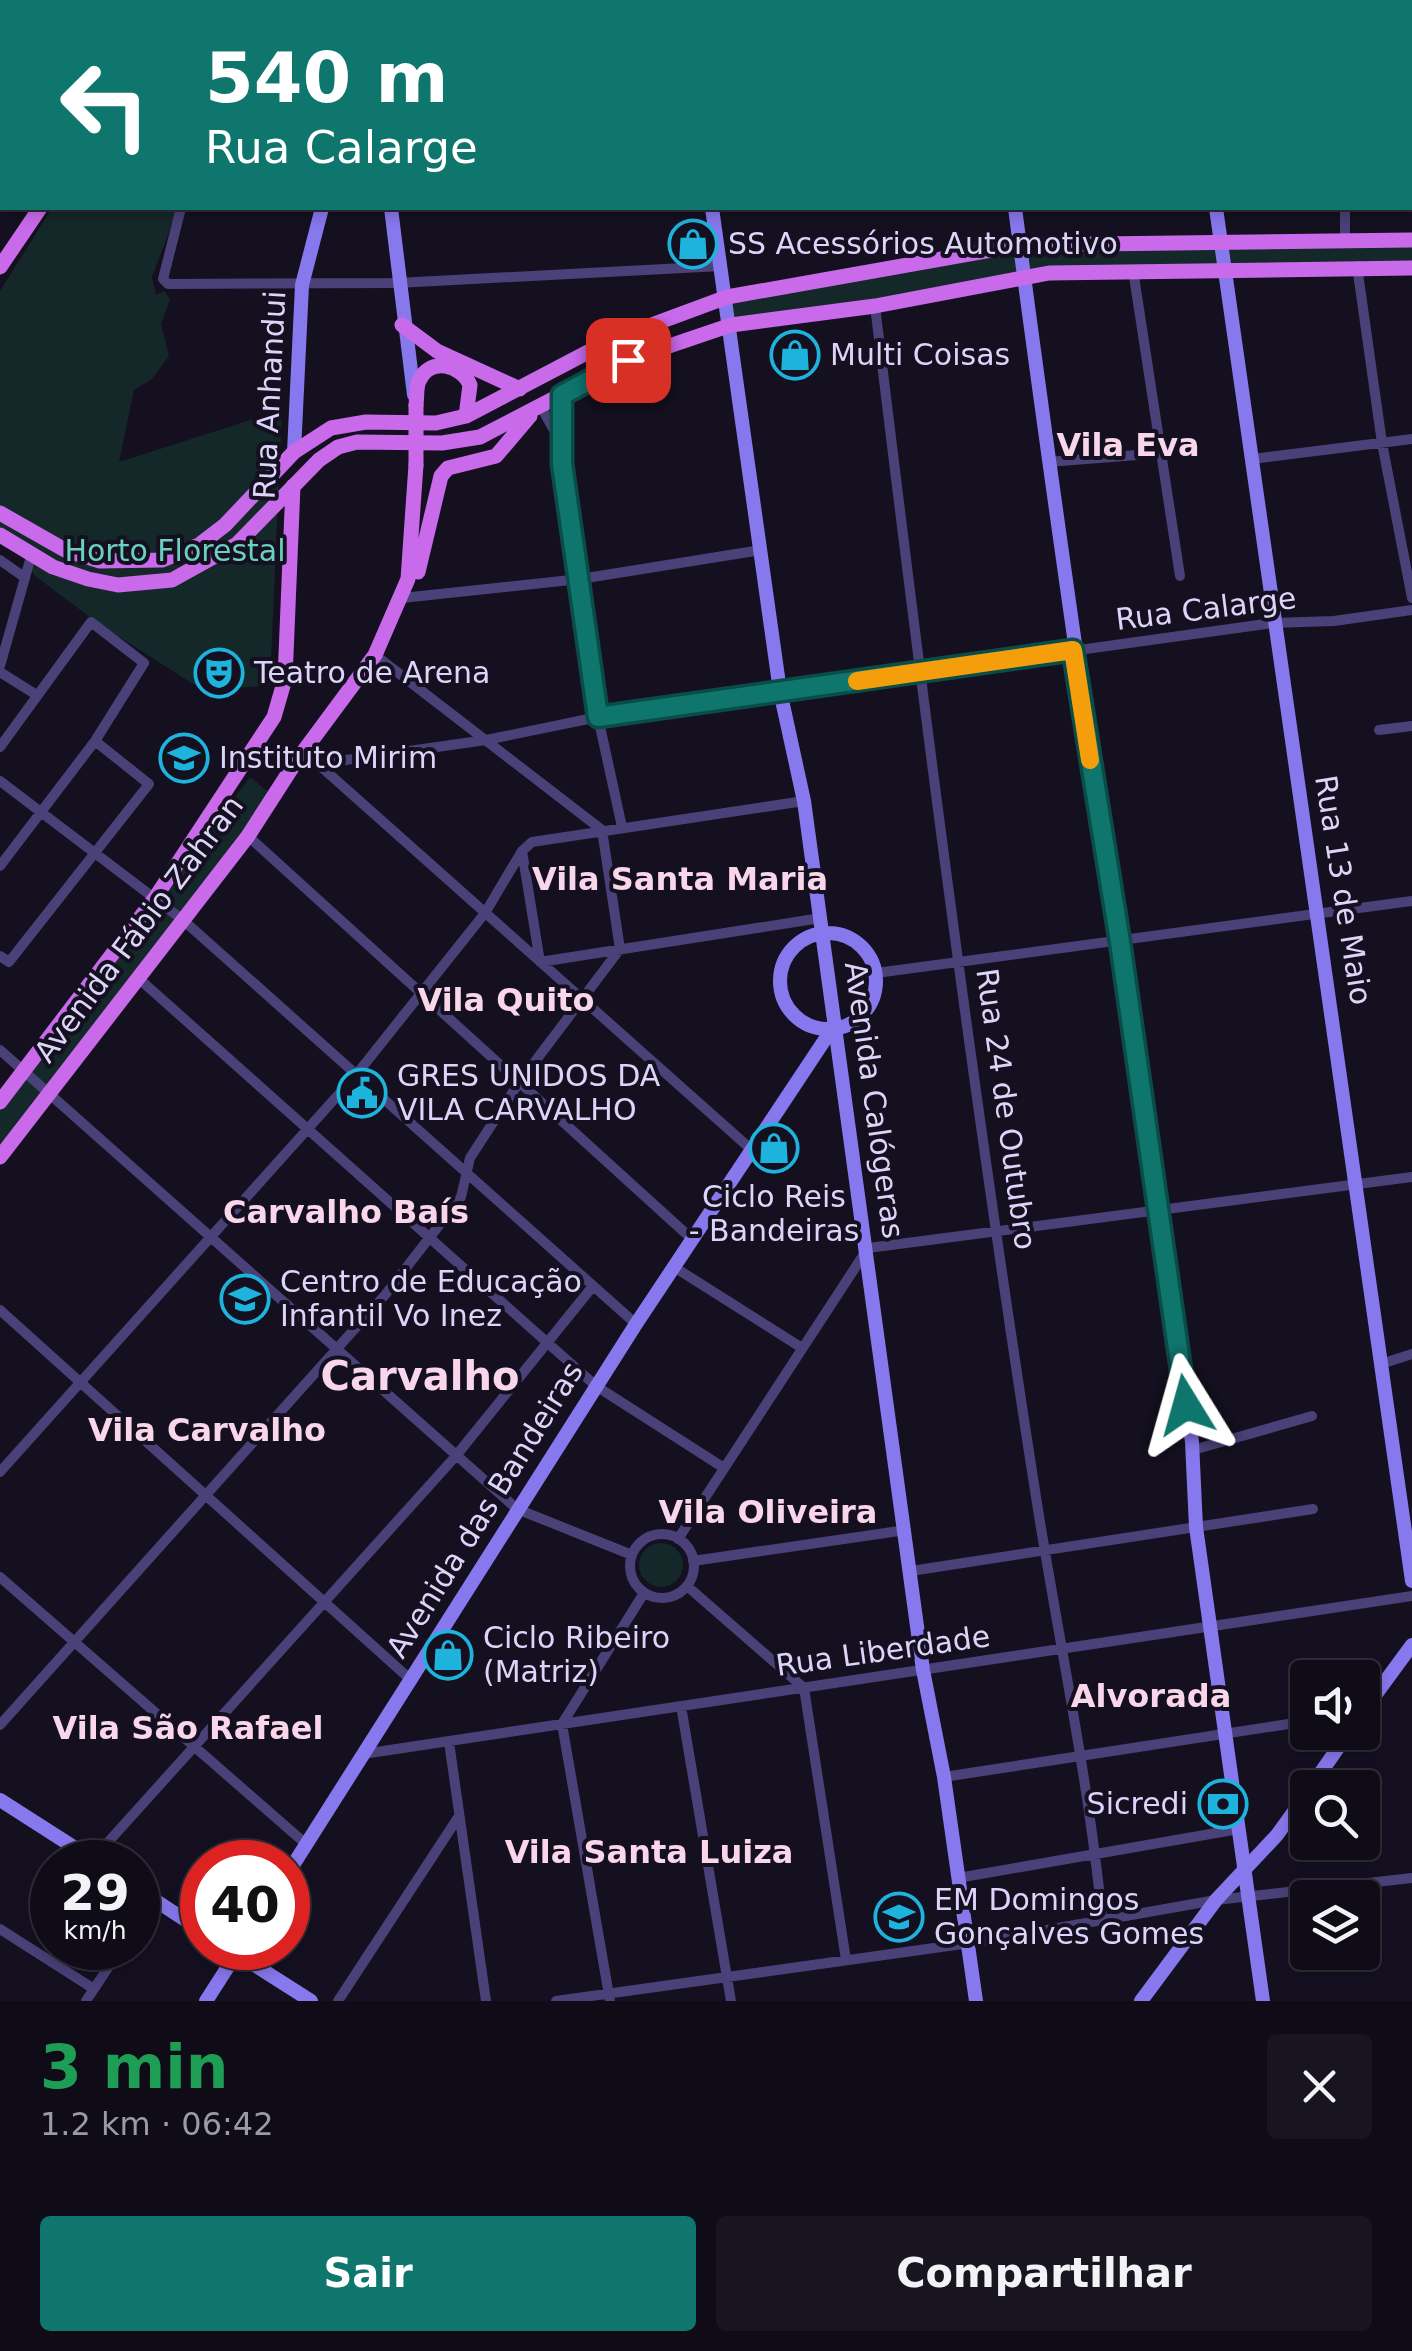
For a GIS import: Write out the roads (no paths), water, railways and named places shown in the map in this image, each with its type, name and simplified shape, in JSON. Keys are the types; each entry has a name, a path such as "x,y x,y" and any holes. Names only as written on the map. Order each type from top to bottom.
{"main road":[{"path":"0,267 39,210"},
{"path":"0,513 65,550 100,560 162,560 199,545 225,525 294,452 332,428 348,422 436,423 466,416 635,329 727,297 1020,246 1345,238 1412,240"},
{"path":"0,535 70,574 118,585 172,580 220,557 338,446 357,442 442,443 480,437 628,360 731,325 875,306 1022,275 1133,269 1412,268"},
{"path":"402,325 437,350 520,389"},
{"path":"416,405 423,374 450,366 459,368 470,384 466,416"},
{"name":"Avenida Fábio Zahran","path":"0,1156 248,836 295,763 375,655 402,602 408,578 416,405"},
{"path":"402,602 441,476 448,468 496,456 538,409"},
{"name":"Rua Anhandui","path":"249,759 274,717 284,690 294,452"},
{"name":"Avenida Fábio Zahran","path":"0,1102 155,898 249,759"}],"street":[{"path":"181,210 164,279 168,284 397,283 722,266"},
{"name":"Rua Anhandui","path":"294,452 302,285 321,210"},
{"path":"391,210 402,325 416,405"},
{"name":"Avenida Calógeras","path":"712,210 780,691 804,801 832,1029 868,1248 923,1670 944,1777 976,2001"},
{"path":"1015,210 1073,650 1120,942 1193,1450 1196,1526 1263,2001"},
{"name":"Rua 13 de Maio","path":"1216,210 1273,622 1320,914 1412,1581"},
{"path":"1345,210 1345,238"},
{"path":"1357,266 1382,443 1412,598"},
{"path":"1133,269 1180,576"},
{"name":"Rua 24 de Outubro","path":"875,306 919,674 959,961 1044,1550 1082,1757 1102,1917"},
{"path":"562,395 562,464"},
{"path":"538,409 550,419 562,464 598,717 622,827"},
{"path":"1252,460 1412,439"},
{"path":"1048,462 1162,453"},
{"path":"402,602 761,550"},
{"path":"32,553 0,669 35,694"},
{"path":"0,560 24,577"},
{"name":"Rua Calarge","path":"295,763 318,764 486,740 598,717 1273,622 1334,621 1412,610"},
{"path":"0,747 91,622 144,663 94,741 0,866"},
{"path":"0,1725 336,1350 430,1238 461,1197 465,1171 518,1084 620,949 602,830 375,655"},
{"path":"1378,730 1412,726"},
{"path":"0,956 8,962 148,784 94,741"},
{"path":"318,764 752,1151"},
{"path":"0,781 184,920 636,1324"},
{"path":"0,1472 356,1074 485,913 522,851 539,839 804,801"},
{"path":"248,836 692,1240"},
{"path":"522,851 540,962"},
{"path":"876,973 1412,901"},
{"path":"540,962 822,925 851,938 871,959 876,973 870,1004 861,1016 832,1029 803,1022 783,1000 779,985 786,956 795,944 822,925"},
{"path":"137,976 596,1386 724,1468"},
{"name":"Avenida das Bandeiras","path":"308,1840 636,1324 832,1029"},
{"path":"0,1050 517,1510 632,1555"},
{"path":"678,1539 868,1248 1412,1177"},
{"path":"674,1268 802,1348"},
{"path":"112,1840 455,1457 594,1286"},
{"path":"0,1310 411,1680"},
{"path":"1384,1363 1412,1354"},
{"path":"1193,1450 1312,1416"},
{"path":"912,1571 1313,1509"},
{"path":"693,1561 906,1530"},
{"path":"656,1535 678,1539 693,1561 687,1586 662,1598 644,1593 630,1572 632,1555 646,1538 656,1535"},
{"path":"0,1577 301,1840"},
{"path":"687,1586 804,1688 846,1960"},
{"path":"609,1997 562,1724 644,1593"},
{"name":"Rua Liberdade","path":"362,1754 1412,1596"},
{"path":"1380,1689 1412,1645"},
{"path":"680,1706 731,2001"},
{"path":"944,1777 1290,1723"},
{"path":"449,1742 486,2001"},
{"path":"0,1800 62,1840"},
{"path":"338,2001 459,1815"},
{"path":"1141,2001 1216,1900 1290,1817"},
{"path":"958,1878 1239,1829"},
{"path":"556,2001 609,1997 968,1943 1216,1900 1412,1878"},
{"path":"0,1928 94,1989"},
{"path":"86,2001 107,1970"},
{"path":"206,2001 223,1970"},
{"path":"265,1970 311,2001"}],"place":[{"name":"SS Acessórios Automotivo","path":"693,244"},
{"name":"Multi Coisas","path":"795,355"},
{"name":"Teatro de Arena","path":"219,673"},
{"name":"Instituto Mirim","path":"184,758"},
{"name":"GRES UNIDOS DA VILA CARVALHO","path":"362,1093"},
{"name":"Ciclo Reis - Bandeiras","path":"774,1148"},
{"name":"Centro de Educação Infantil Vo Inez","path":"245,1299"},
{"name":"Ciclo Ribeiro (Matriz)","path":"448,1655"},
{"name":"Sicredi","path":"1223,1804"},
{"name":"EM Domingos Gonçalves Gomes","path":"899,1917"}],"district":[{"name":"Vila Eva","path":"1128,445"},
{"name":"Vila Santa Maria","path":"680,879"},
{"name":"Vila Quito","path":"506,1000"},
{"name":"Carvalho Baís","path":"346,1212"},
{"name":"Carvalho","path":"420,1376"},
{"name":"Vila Carvalho","path":"207,1430"},
{"name":"Vila Oliveira","path":"768,1512"},
{"name":"Alvorada","path":"1151,1696"},
{"name":"Vila São Rafael","path":"188,1728"},
{"name":"Vila Santa Luiza","path":"649,1852"}],"park label":[{"name":"Horto Florestal","path":"175,551"}]}
